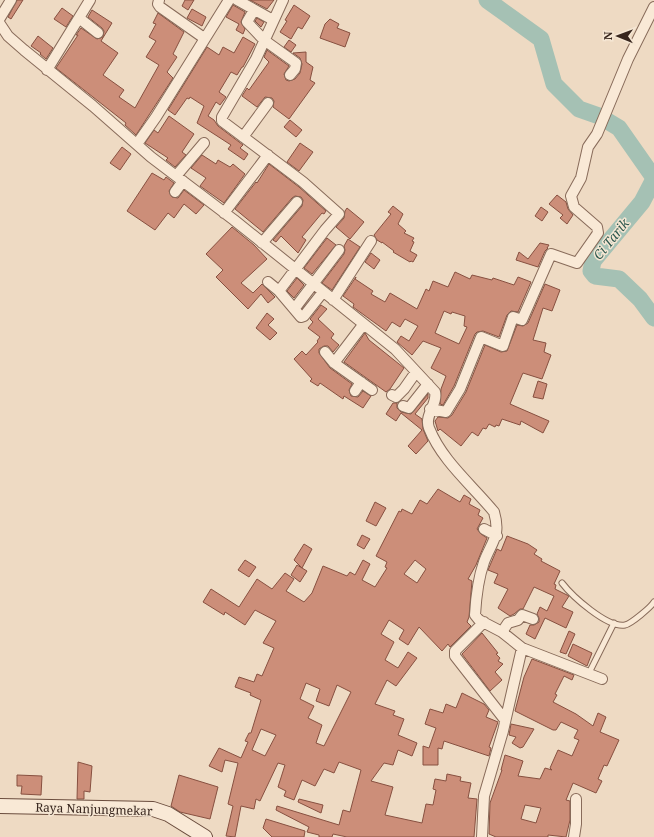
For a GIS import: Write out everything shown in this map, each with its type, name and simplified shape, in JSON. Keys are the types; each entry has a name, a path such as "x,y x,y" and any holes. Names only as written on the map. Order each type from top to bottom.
{"street":[{"path":"0,18 11,0"},
{"path":"47,70 90,0"},
{"path":"159,0 158,4 160,7 204,38"},
{"path":"137,144 156,117 229,0"},
{"path":"237,0 273,20"},
{"path":"279,291 339,214 303,182 225,124 222,121 222,117 256,60 283,0"},
{"path":"430,410 446,412 460,390 481,337 503,346 513,317 522,320 551,254 577,263 598,233 597,227 574,207 571,197 581,178 588,148 597,134 628,59 654,7"},
{"path":"254,10 248,22 264,40 296,63 295,69 290,75"},
{"path":"79,18 98,33"},
{"path":"0,24 8,36 47,70 93,106 179,178 395,349 428,384 435,395 428,418 429,428 460,475 494,512 497,536 485,562 476,594 475,615 502,632 522,648 602,679"},
{"path":"244,137 268,103"},
{"path":"175,192 179,178 204,143"},
{"path":"224,213 268,155"},
{"path":"262,243 297,202"},
{"path":"332,300 371,241"},
{"path":"295,308 339,250"},
{"path":"268,282 279,291 295,308 301,317 304,316 323,292"},
{"path":"334,363 363,325"},
{"path":"325,352 334,363 372,390"},
{"path":"392,395 396,398 416,372"},
{"path":"355,391 361,382"},
{"path":"403,406 409,408 428,384"},
{"path":"484,529 497,536"},
{"path":"502,632 508,623 518,620 522,615 533,619"},
{"path":"484,622 455,651 455,656 505,720"},
{"path":"482,837 484,796 505,720 522,648"},
{"path":"574,837 576,824 576,799"},
{"name":"Raya Nanjungmekar","path":"4,806 152,809 168,814 205,837"}],"lane":[{"path":"562,583 587,608 614,623 626,624 654,602"},
{"path":"589,673 614,623"}],"building":[{"path":"17,0 23,0 11,19 8,17"},
{"path":"185,0 194,0 188,10 182,6"},
{"path":"250,0 274,0 267,9"},
{"path":"233,5 245,12 241,22 245,29 243,34 236,30 239,24 226,17"},
{"path":"294,5 310,16 302,29 298,27 291,39 280,32"},
{"path":"62,8 73,16 66,27 54,19"},
{"path":"192,9 206,17 202,26 187,18"},
{"path":"92,10 112,23 101,41 118,53 103,75 124,90 119,97 135,108 159,65 146,57 156,41 149,37 156,24 153,23 158,13 184,32 173,54 177,57 167,72 173,78 136,135 125,125 126,123 56,68 81,28 97,39 103,37 104,31 102,28 88,17"},
{"path":"257,18 264,22 261,27 255,21"},
{"path":"330,19 339,24 337,28 350,33 345,47 320,38 325,24"},
{"path":"38,36 53,48 46,59 40,54 41,53 31,46"},
{"path":"243,37 255,44 237,75 231,72 219,92 226,97 220,105 216,102 208,116 214,120 218,126 243,145 240,148 248,154 244,160 228,149 231,145 197,123 204,106 190,97 189,99 187,98 175,115 168,110 207,47 219,55 223,47 234,53"},
{"path":"289,40 296,45 291,52 284,47"},
{"path":"267,50 289,66 284,74 286,80 289,81 295,79 300,73 302,64 300,58 293,53 306,52 306,62 313,67 310,80 315,83 289,119 273,107 274,101 272,98 265,97 257,107 242,96 247,88 249,90 269,62 264,57"},
{"path":"169,116 194,134 182,152 186,155 175,167 166,160 168,158 145,143 154,130 158,133"},
{"path":"290,120 302,130 296,137 284,127"},
{"path":"300,143 313,152 299,171 287,162"},
{"path":"122,147 131,154 120,170 110,163"},
{"path":"202,155 216,164 218,160 230,167 233,164 245,174 224,203 200,186 206,178 191,168"},
{"path":"269,164 299,187 326,211 324,214 322,213 302,237 306,240 298,253 281,236 276,242 273,240 302,206 303,200 301,197 295,196 292,198 263,232 235,209 256,182 257,183"},
{"path":"152,173 164,180 166,177 174,183 169,191 172,197 178,198 184,190 204,205 196,214 184,204 174,218 168,213 155,230 127,211"},
{"path":"557,195 566,202 568,209 573,215 567,224 560,218 563,215 549,204"},
{"path":"393,206 403,214 398,224 406,231 404,233 414,238 410,251 417,255 413,262 410,262 393,252 394,251 377,240 374,235 391,214 388,212"},
{"path":"541,207 548,212 542,221 535,216"},
{"path":"347,208 364,222 350,239 336,227 344,218"},
{"path":"232,227 254,245 267,259 241,283 253,293 262,284 275,297 268,303 261,294 248,309 216,277 223,270 206,254"},
{"path":"327,238 336,245 312,274 304,268"},
{"path":"348,239 360,247 332,290 322,283 344,254 344,246"},
{"path":"540,243 549,245 538,267 516,260 519,252 528,259"},
{"path":"371,253 380,260 374,269 365,262"},
{"path":"455,272 470,279 472,275 492,280 493,278 514,285 518,277 531,282 518,312 511,311 507,315 499,337 483,331 475,334 454,386 443,405 440,404 441,389 446,376 431,368 441,348 423,341 412,355 397,342 401,336 409,341 418,326 405,319 400,327 392,322 386,331 353,307 354,304 343,296 356,277 355,279 373,291 371,294 385,302 390,293 417,309 426,289 429,291 433,281 448,287","holes":["444,311 451,314 452,312 465,316 464,326 467,327 459,344 435,333"]},
{"path":"297,278 304,285 294,298 287,291"},
{"path":"545,284 560,290 552,311 543,308 533,340 546,343 544,352 551,355 542,379 523,373 510,404 549,421 543,433 521,421 520,425 502,419 499,426 496,425 495,427 489,424 486,429 483,428 478,436 472,432 461,446 440,429 438,431 435,421 438,417 448,418 452,415 466,392 485,345 501,352 507,351 517,325 523,326 528,323"},
{"path":"321,305 327,309 318,319 334,334 331,338 339,345 333,352 328,346 324,346 319,349 319,353 330,368 352,384 349,390 351,396 358,397 363,391 371,396 363,408 344,396 343,399 320,383 318,386 310,381 312,379 294,359 302,351 306,355 318,342 317,341 320,337 308,328 313,322 310,319"},
{"path":"267,313 274,319 268,325 277,333 270,340 256,328"},
{"path":"365,333 369,340 404,368 390,389 386,392 344,362"},
{"path":"538,381 547,384 543,399 533,397"},
{"path":"428,394 428,398 415,414 422,419 423,429 428,441 416,454 408,446 422,430 401,413 396,421 386,414 393,403 397,403 397,408 401,412 411,414"},
{"path":"438,489 460,502 464,495 471,499 469,504 480,510 478,515 483,518 477,529 487,538 476,565 468,579 472,581 469,617 467,622 471,626 450,647 448,644 442,651 419,627 408,645 399,639 404,630 389,620 381,634 394,642 385,660 398,668 408,652 417,658 396,686 387,680 375,704 395,711 393,715 404,719 398,735 417,743 412,756 398,750 393,765 384,763 371,781 393,787 385,815 422,823 426,804 433,805 436,790 433,789 435,779 446,781 447,774 461,777 460,781 471,783 468,798 477,799 474,837 347,837 333,834 332,837 319,837 319,835 307,832 309,827 276,810 277,806 339,825 343,810 350,812 361,770 339,762 334,773 324,769 315,786 302,780 294,800 284,796 286,791 278,787 285,765 278,763 260,801 256,799 254,809 241,806 235,837 226,836 233,806 228,804 238,763 225,760 222,772 209,766 219,748 241,758 248,742 245,741 249,733 251,733 261,700 250,695 251,693 235,687 239,677 254,682 257,674 262,676 274,648 263,643 276,621 255,610 245,625 225,612 224,615 203,602 211,589 239,607 257,579 272,589 285,573 294,579 286,591 304,602 312,593 323,566 347,576 350,572 355,575 363,560 370,564 362,580 375,587 387,568 385,567 387,562 376,556 399,511 401,512 402,509 412,514 420,500 427,504","holes":["415,560 426,569 417,583 404,574","306,683 320,689 316,701 329,706 337,685 351,692 324,746 316,743 322,725 308,718 314,706 300,699","261,729 276,735 265,756 252,750"]},
{"path":"375,502 386,508 376,526 366,521"},
{"path":"362,535 370,539 364,549 357,545"},
{"path":"507,536 528,544 537,550 534,554 542,559 541,561 560,571 554,584 556,585 555,589 569,596 562,607 573,612 566,628 545,618 535,639 526,634 530,625 534,625 539,622 537,614 540,607 547,611 554,596 534,587 523,609 520,609 510,616 498,608 508,589 494,583 498,574 488,570 497,549 501,551"},
{"path":"304,544 312,549 302,568 294,560"},
{"path":"245,560 256,567 249,577 238,570"},
{"path":"297,565 307,571 300,582 291,575"},
{"path":"569,631 575,634 566,654 560,652"},
{"path":"482,633 498,653 496,654 500,658 498,661 503,664 495,672 502,680 490,691 462,654"},
{"path":"573,644 592,653 587,666 568,656"},
{"path":"532,659 574,675 572,680 564,676 555,694 557,695 553,702 576,714 593,726 598,713 606,717 600,732 619,740 607,766 604,765 598,779 602,781 596,793 573,783 566,800 570,801 570,820 566,837 548,835 548,837 496,837 489,834 490,803 502,770 505,755 523,761 518,776 540,779 545,768 552,770 550,768 558,750 572,756 579,740 574,738 578,730 561,722 556,730 553,730 515,711 524,677","holes":["525,805 541,808 536,823 521,819"]},
{"path":"462,693 484,704 489,710 486,717 498,722 489,747 491,748 489,756 444,741 442,749 438,748 438,765 423,765 423,746 429,748 436,728 425,724 430,709 443,713 446,704 456,708"},
{"path":"511,724 534,729 523,747 520,748 512,743 516,737 509,735"},
{"path":"78,762 92,766 90,792 84,791 84,799 77,799"},
{"path":"17,775 42,776 41,795 21,794 22,786 17,786"},
{"path":"179,775 218,787 210,819 180,812 171,806"},
{"path":"299,799 323,805 321,813 298,802"},
{"path":"266,819 305,831 304,837 272,837 263,828"}],"waterway":[{"name":"Ci Tarik","path":"487,0 541,39 554,84 579,109 599,116 619,128 654,178"},
{"name":"Ci Tarik","path":"654,179 642,202 593,261 591,271 595,276 619,279 640,299 654,318"}]}
